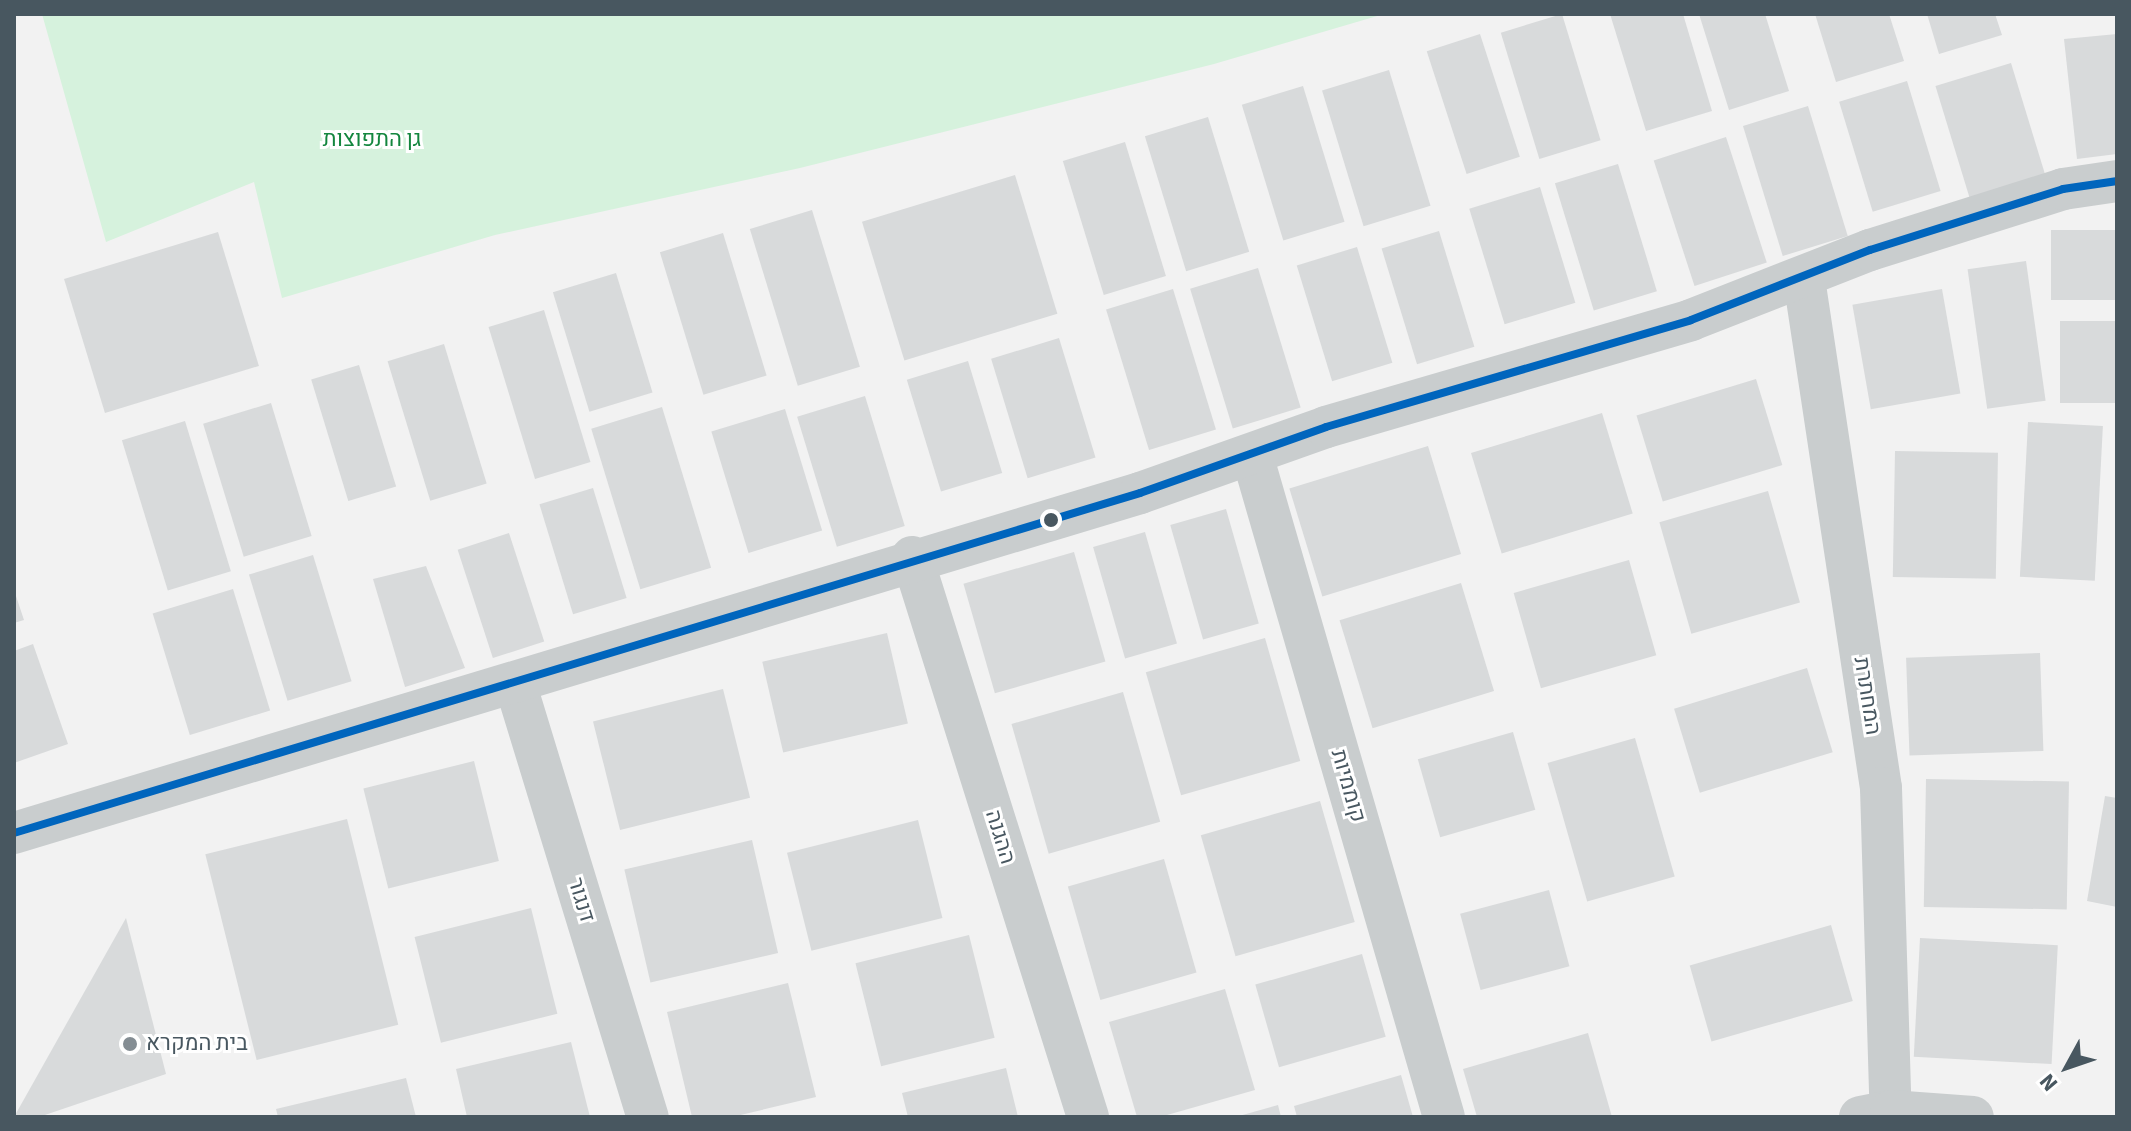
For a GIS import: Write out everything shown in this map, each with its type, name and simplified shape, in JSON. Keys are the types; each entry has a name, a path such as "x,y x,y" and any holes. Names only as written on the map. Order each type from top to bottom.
{"street":[{"path":"14,833 515,683 912,557 1252,455 1804,279 1870,250 2063,189 2117,181"},
{"name":"המחתרת","path":"1804,279 1881,788 1881,1115"},
{"name":"קוממיות","path":"1252,455 1444,1117"},
{"name":"ההגנה","path":"912,557 1088,1117"},
{"name":"דנגור","path":"515,683 648,1117"},
{"path":"1881,1115 1973,1117"}],"green space":[{"name":"גן התפוצות","path":"42,14 1384,14 1214,64 800,168 495,235 282,298 254,182 106,242"}],"building":[{"path":"1562,14 1601,140 1539,159 1501,33"},
{"path":"1610,14 1683,14 1712,111 1646,131"},
{"path":"1699,14 1765,14 1789,91 1729,110"},
{"path":"1815,14 1889,14 1904,61 1836,82"},
{"path":"1927,14 1995,14 2002,35 1939,54"},
{"path":"1480,34 1520,157 1467,174 1427,51"},
{"path":"2117,34 2117,154 2077,159 2064,39"},
{"path":"2011,63 2047,182 1972,205 1935,86"},
{"path":"1389,70 1431,206 1364,226 1322,90"},
{"path":"1907,81 1941,191 1873,212 1839,102"},
{"path":"1303,86 1345,222 1283,241 1242,105"},
{"path":"1808,106 1848,236 1783,256 1743,126"},
{"path":"1208,117 1249,252 1186,271 1145,136"},
{"path":"1726,137 1767,263 1695,286 1654,160"},
{"path":"1125,142 1166,276 1104,295 1063,161"},
{"path":"1618,164 1657,291 1594,310 1555,183"},
{"path":"1015,175 1057,314 904,360 862,222"},
{"path":"1540,187 1575,303 1505,324 1469,209"},
{"path":"812,210 860,367 798,386 750,229"},
{"path":"2051,230 2117,230 2117,300 2051,300"},
{"path":"1439,231 1474,347 1417,364 1382,249"},
{"path":"218,232 259,366 105,413 64,279"},
{"path":"723,233 767,375 703,395 660,252"},
{"path":"1357,247 1392,363 1332,381 1297,265"},
{"path":"2026,261 2046,401 1987,409 1968,269"},
{"path":"1258,268 1301,408 1233,428 1190,289"},
{"path":"616,273 653,393 589,412 553,292"},
{"path":"1173,289 1216,430 1149,450 1106,309"},
{"path":"1942,289 1960,393 1871,409 1852,305"},
{"path":"544,310 590,462 535,479 489,327"},
{"path":"2060,321 2117,321 2117,403 2060,403"},
{"path":"1059,338 1096,458 1028,478 991,359"},
{"path":"444,344 487,484 430,501 388,361"},
{"path":"968,361 1002,473 941,492 907,380"},
{"path":"359,365 396,486 348,501 311,380"},
{"path":"1756,379 1782,465 1663,502 1636,416"},
{"path":"865,396 905,526 837,547 797,417"},
{"path":"271,403 312,536 244,557 203,424"},
{"path":"662,407 711,568 640,589 591,429"},
{"path":"785,409 822,530 748,553 711,432"},
{"path":"1602,413 1633,513 1502,553 1471,453"},
{"path":"185,421 231,571 168,590 122,440"},
{"path":"2028,422 2103,426 2095,581 2020,577"},
{"path":"1428,446 1461,554 1322,596 1289,488"},
{"path":"1895,451 1998,453 1996,579 1893,577"},
{"path":"593,488 627,598 573,614 539,504"},
{"path":"1768,491 1800,603 1691,634 1659,522"},
{"path":"1226,509 1259,623 1203,639 1170,525"},
{"path":"1145,532 1177,644 1125,658 1093,547"},
{"path":"509,533 544,641 493,658 458,550"},
{"path":"1074,552 1105,662 995,693 963,584"},
{"path":"313,555 352,681 288,701 249,575"},
{"path":"1629,560 1656,655 1541,688 1514,593"},
{"path":"426,566 465,668 405,687 373,579"},
{"path":"1461,583 1494,691 1373,728 1340,620"},
{"path":"233,589 270,710 190,735 153,614"},
{"path":"14,594 24,620 14,623"},
{"path":"887,633 908,724 783,752 762,662"},
{"path":"1265,638 1300,761 1181,795 1146,672"},
{"path":"33,644 68,744 14,763 14,651"},
{"path":"2040,653 2043,751 1910,756 1906,658"},
{"path":"1807,668 1833,752 1700,793 1674,709"},
{"path":"723,689 750,798 620,830 593,721"},
{"path":"1123,692 1160,822 1049,854 1011,724"},
{"path":"1513,732 1535,810 1440,837 1418,759"},
{"path":"1635,738 1675,876 1587,902 1548,763"},
{"path":"474,761 499,861 388,889 363,789"},
{"path":"1926,779 2069,781 2067,909 1924,907"},
{"path":"2105,796 2117,798 2117,907 2087,901"},
{"path":"1320,801 1355,922 1236,956 1201,835"},
{"path":"347,819 398,1025 257,1060 205,854"},
{"path":"918,820 942,918 811,951 787,853"},
{"path":"752,840 778,953 650,982 624,869"},
{"path":"1164,859 1197,972 1100,1000 1068,887"},
{"path":"1549,890 1569,966 1481,990 1460,914"},
{"path":"531,908 557,1014 441,1043 415,937"},
{"path":"126,918 166,1074 39,1117 14,1117"},
{"path":"1831,925 1853,1001 1711,1041 1690,966"},
{"path":"969,935 995,1038 881,1066 855,963"},
{"path":"1920,938 2058,945 2052,1064 1914,1057"},
{"path":"1362,954 1386,1037 1279,1067 1255,985"},
{"path":"788,983 816,1097 732,1117 692,1117 667,1012"},
{"path":"1225,989 1255,1090 1160,1117 1137,1117 1109,1022"},
{"path":"1588,1033 1612,1117 1477,1117 1463,1069"},
{"path":"571,1042 590,1117 467,1117 456,1069"},
{"path":"1006,1068 1018,1117 908,1117 902,1093"},
{"path":"1401,1075 1413,1117 1297,1117 1294,1106"},
{"path":"406,1078 416,1117 278,1117 276,1109"},
{"path":"1278,1105 1281,1117 1239,1117 1239,1116"}],"transit line":[{"path":"14,833 1140,493 1326,427 1691,320 1870,250 2063,189 2117,181"}],"place":[{"name":"בית המקרא","path":"130,1044"}]}
